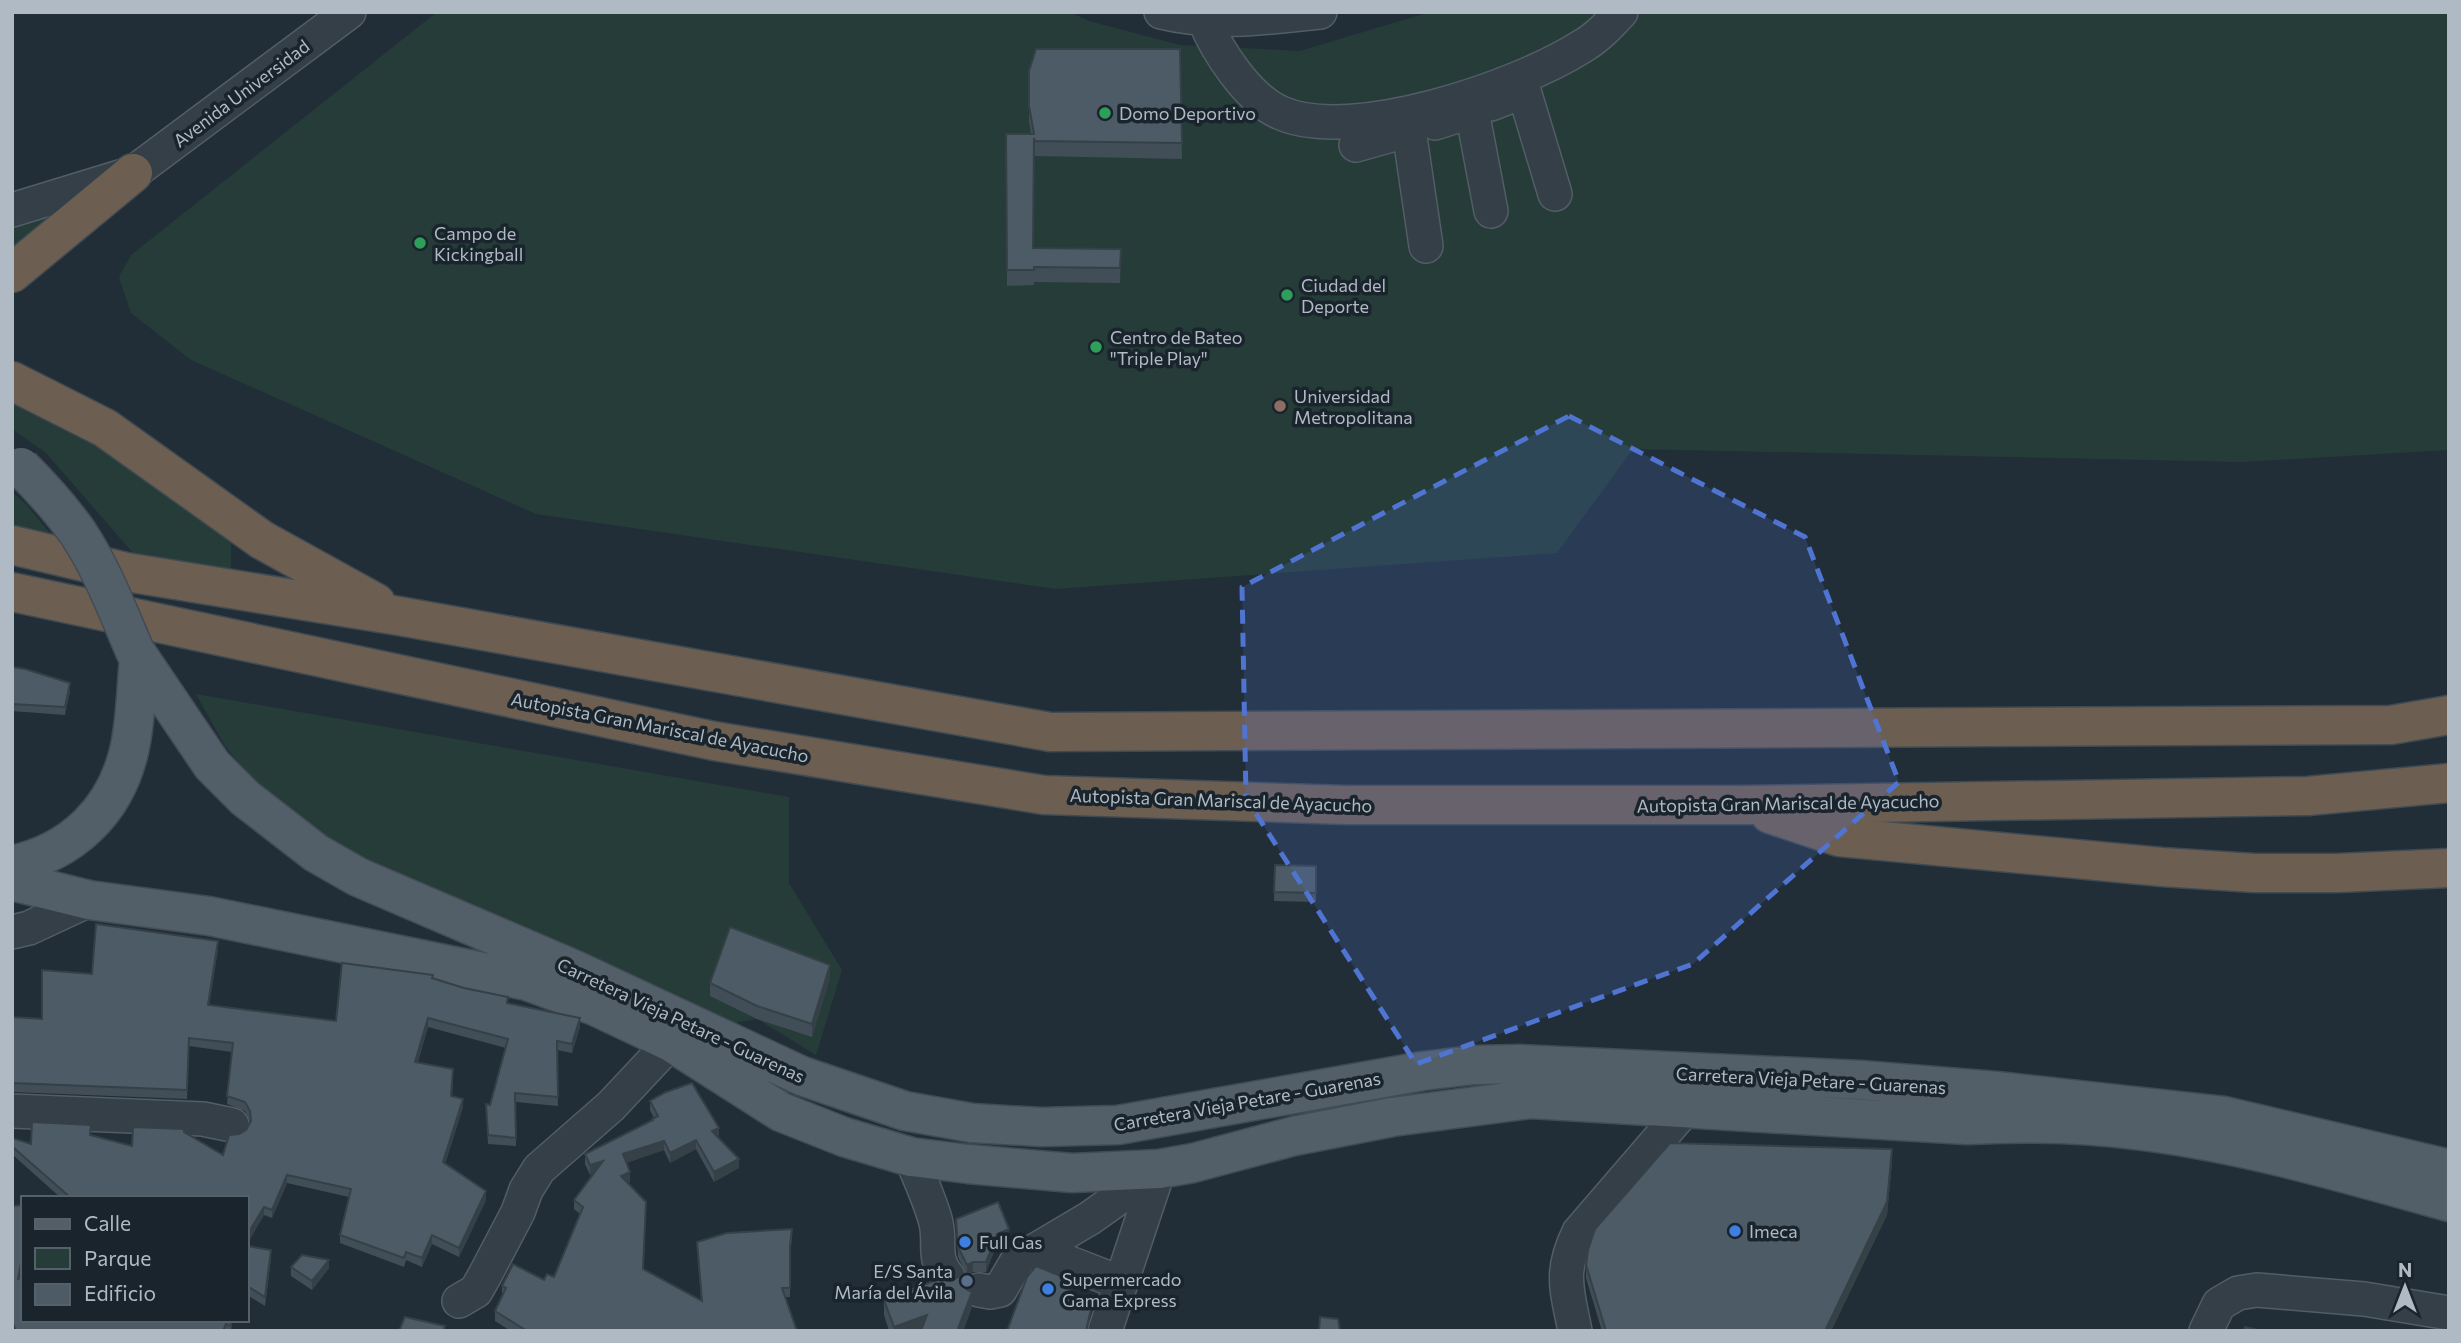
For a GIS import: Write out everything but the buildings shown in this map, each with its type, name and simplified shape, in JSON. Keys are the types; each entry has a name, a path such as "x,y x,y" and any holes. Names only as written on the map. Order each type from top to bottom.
{"highway":[{"path":"12,274 133,173"},
{"path":"12,382 105,428 262,540 399,617"},
{"path":"12,545 126,572 399,617 1050,732 2391,725 2449,715"},
{"name":"Autopista Gran Mariscal de Ayacucho","path":"12,592 714,741 1044,795 1346,805 1741,805 2308,796 2449,783"},
{"path":"12,612 56,600"},
{"path":"2391,725 2449,706"},
{"path":"1741,805 1839,837 2162,867 2254,873 2338,873 2449,868"}],"main road":[{"name":"Carretera Vieja Petare - Guarenas","path":"17,463 50,496 79,535 108,588 137,655 212,765 245,798 316,853 358,877 575,970 802,1076 905,1111 972,1123 1041,1127 1118,1125 1423,1071 1475,1065 1520,1064 1861,1080 1996,1091 2211,1114 2449,1169"},
{"path":"12,865 36,860 65,845 89,828 108,804 130,749 137,655"},
{"name":"Carretera Vieja Petare - Guarenas","path":"12,881 89,901 222,919 527,981 595,1006 671,1042 781,1112 844,1137 911,1157 1048,1172 1159,1169 1194,1163 1294,1136 1392,1117 1531,1099 1967,1125 2021,1123 2141,1130 2224,1144 2318,1166 2449,1202"}],"street":[{"name":"Avenida Universidad","path":"12,210 133,173 349,12"},
{"path":"1161,12 1204,19 1250,19 1320,12"},
{"path":"1204,19 1227,61 1266,105 1310,121 1351,121 1406,112 1503,85 1582,47 1597,37 1622,12"},
{"path":"1356,145 1472,111 1567,72"},
{"path":"1524,91 1555,194"},
{"path":"1472,111 1491,211"},
{"path":"1409,130 1426,246"},
{"path":"12,932 29,928 89,901"},
{"path":"458,1301 475,1291 485,1275 539,1169 611,1106 671,1042"},
{"path":"1575,1331 1565,1281 1567,1255 1579,1232 1685,1110"},
{"path":"12,1111 203,1119 232,1125"},
{"path":"911,1157 937,1222 937,1258 948,1278"},
{"path":"979,1290 1000,1290 1020,1256 1036,1250 1090,1219 1159,1169"},
{"path":"1105,1331 1159,1169"},
{"path":"1036,1250 1102,1276"},
{"path":"2206,1331 2219,1304 2238,1293 2257,1290 2364,1299 2449,1313"}],"highlighted area":[{"path":"1569,416 1805,537 1899,782 1693,964 1416,1064 1246,798 1242,587"}],"green space":[{"name":"Ciudad del Deporte","path":"437,12 1070,12 1089,21 1180,45 1300,51 1430,12 2449,12 2449,450 2242,462 1633,449 1557,553 1056,589 536,514 191,360 131,313 119,277 131,255"},
{"path":"137,178 12,268 12,226 34,222"},
{"path":"12,400 112,455 231,539 231,572 133,553 46,453 12,429"},
{"path":"12,492 25,503 53,537 12,528"},
{"path":"196,694 789,797 789,883 842,970 816,1055 757,1019 733,1023 350,859 261,790 225,746"}],"place":[{"name":"Domo Deportivo","path":"1105,113"},
{"name":"Campo de Kickingball","path":"420,243"},
{"name":"Ciudad del Deporte","path":"1287,295"},
{"name":"Centro de Bateo \"Triple Play\"","path":"1096,347"},
{"name":"Universidad Metropolitana","path":"1280,406"},
{"name":"Imeca","path":"1735,1231"},
{"name":"Full Gas","path":"965,1242"},
{"name":"E/S Santa María del Ávila","path":"967,1281"},
{"name":"Supermercado Gama Express","path":"1048,1289"}]}
